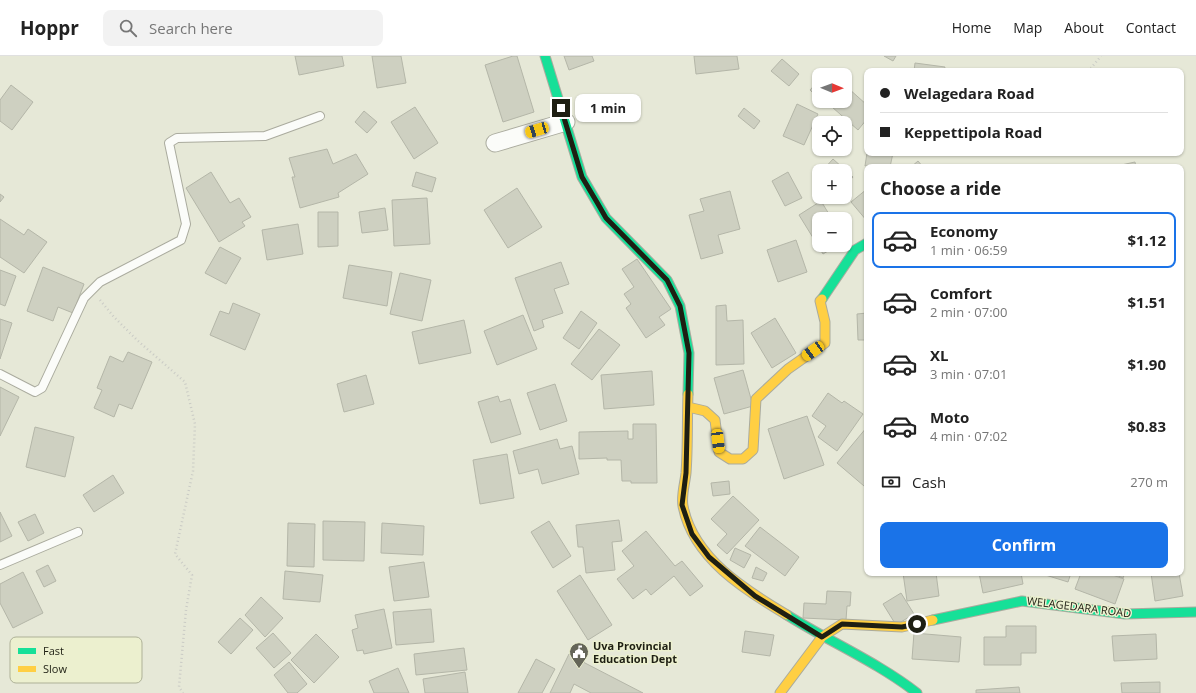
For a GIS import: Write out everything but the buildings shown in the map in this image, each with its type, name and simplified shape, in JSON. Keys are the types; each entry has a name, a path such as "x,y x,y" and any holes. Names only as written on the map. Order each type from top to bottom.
{"street":[{"path":"545,56 582,177 606,218 667,280 680,306 689,353 686,473 682,505 692,534 709,557 755,596 822,637 896,677 916,693"},
{"path":"495,143 566,122"},
{"path":"688,407 705,411 715,420 719,452 730,460 743,459 753,450 756,399 788,368 825,343 825,322 820,301 855,250 864,245"},
{"name":"WELAGEDARA ROAD","path":"780,693 822,637 842,624 902,627 1022,601 1125,614 1196,612"}],"lane":[{"path":"0,374 35,392 42,388 84,298 100,282 181,240 186,224 169,144 178,138 265,136 320,116"},
{"path":"0,565 78,532"}],"path":[{"path":"1091,68 1101,56"},
{"path":"92,290 114,317 133,336 186,382 195,424 193,471 175,554 192,575 186,610 179,687 183,693"}],"traffic: fast":[{"path":"545,56 582,177 606,218 667,280 680,306 689,353 688,394"},
{"path":"822,299 855,250 864,245"},
{"path":"933,620 1022,601 1125,614 1196,612"},
{"path":"787,615 870,662 917,693"}],"traffic: slow":[{"path":"688,407 705,411 715,420 719,452 730,459 743,459 753,450 756,399 788,369 825,343 825,322 820,301 822,299"},
{"path":"688,394 687,463 682,498 689,525 709,557 723,571 754,595 787,615"},
{"path":"780,693 822,637 842,624 902,627 933,620"}],"place":[{"name":"Uva Provincial Education Dept","path":"579,669"}],"route":[{"path":"561,108 582,177 606,218 667,280 680,306 689,353 686,473 682,505 692,534 709,557 755,596 822,637 842,624 902,627 917,624"}]}
